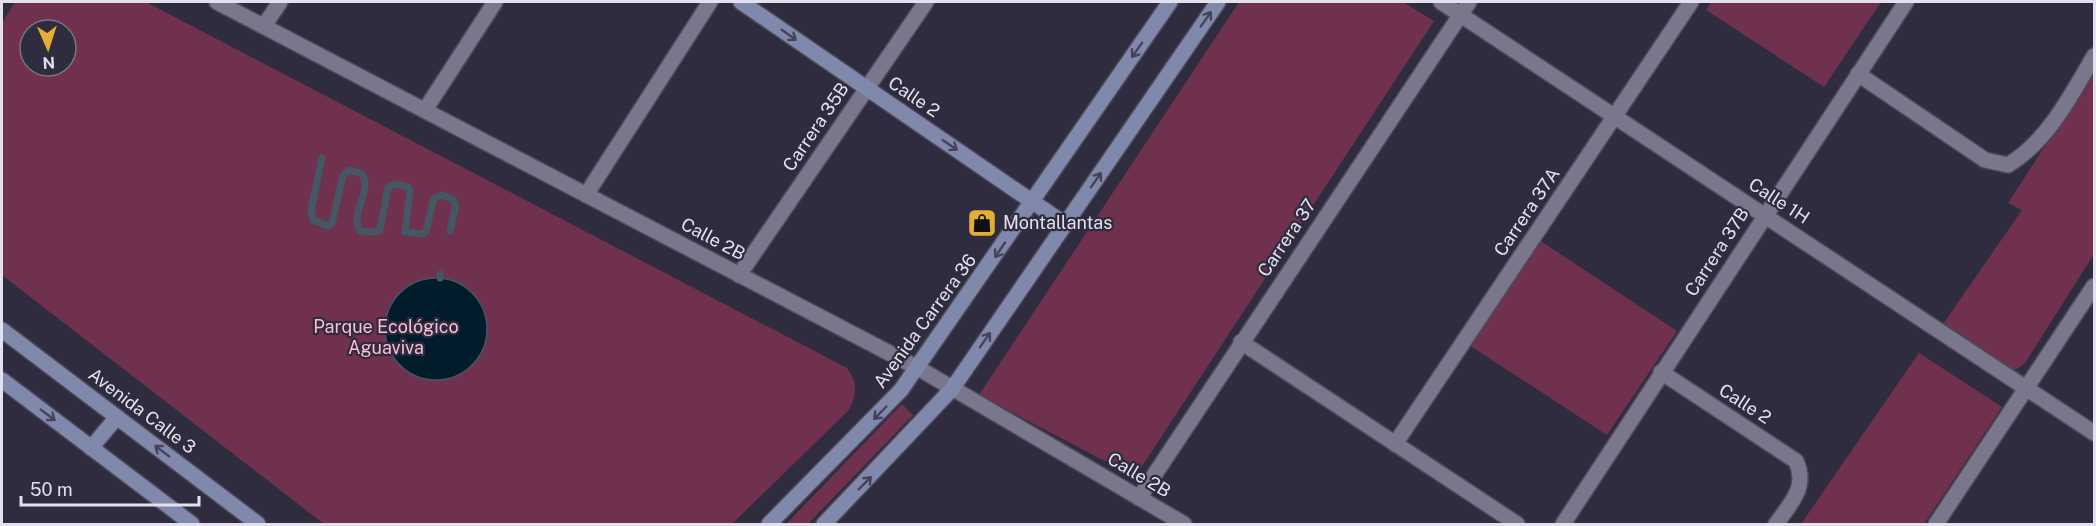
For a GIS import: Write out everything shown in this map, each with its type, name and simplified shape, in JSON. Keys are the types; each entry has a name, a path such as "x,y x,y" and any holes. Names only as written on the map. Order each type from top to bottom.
{"main road":[{"name":"Calle 2","path":"741,2 1065,224"},
{"name":"Avenida Carrera 36","path":"769,525 888,404 918,368 1170,2"},
{"path":"824,525 952,388 1218,2"},
{"name":"Avenida Calle 3","path":"2,330 258,525"},
{"path":"2,380 192,525"},
{"path":"91,448 117,417"}],"street":[{"name":"Calle 2B","path":"217,2 918,368 1184,525"},
{"path":"264,26 280,2"},
{"path":"425,110 495,2"},
{"path":"586,195 710,2"},
{"name":"Carrera 35B","path":"739,275 926,2"},
{"name":"Calle 1H","path":"1442,2 1465,8 1614,116 2094,433"},
{"name":"Carrera 37A","path":"1395,444 1691,2"},
{"name":"Carrera 37B","path":"1563,525 1905,2"},
{"name":"Carrera 37","path":"1139,498 1465,8"},
{"path":"1858,74 1984,160 2008,165 2027,154 2071,95 2094,56"},
{"path":"1936,525 2094,286"},
{"path":"1241,342 1517,525"},
{"name":"Calle 2","path":"1661,372 1796,461 1802,474 1797,493 1776,525"}],"green space":[{"name":"Parque Ecológico Aguaviva","path":"15,2 146,2 847,368 855,383 854,398 849,410 732,524 324,524 2,275 2,23"},
{"path":"1239,2 1403,2 1434,21 1135,477 979,395"},
{"path":"1711,2 1881,2 1824,87 1706,10"},
{"path":"2094,70 2094,254 2025,363 2017,369 2003,369 1939,330 2022,210 2008,203"},
{"path":"1539,240 1677,331 1607,435 1469,345"},
{"path":"1919,353 2002,407 1924,524 1801,524"},
{"path":"902,404 913,415 808,524 786,524"}],"water":[{"path":"436,278 455,282 472,293 483,310 487,329 483,348 472,365 455,376 436,380 417,376 400,365 389,348 385,329 389,310 400,293 417,282"}],"waterway":[{"path":"322,158 311,210 313,220 328,226 332,223 343,176 349,170 362,174 365,181 357,217 360,231 376,232 380,229 388,188 394,184 408,187 410,191 405,232 422,234 426,231 434,198 442,195 452,199 456,205 450,231"}],"place":[{"name":"Montallantas","path":"982,223"}]}
